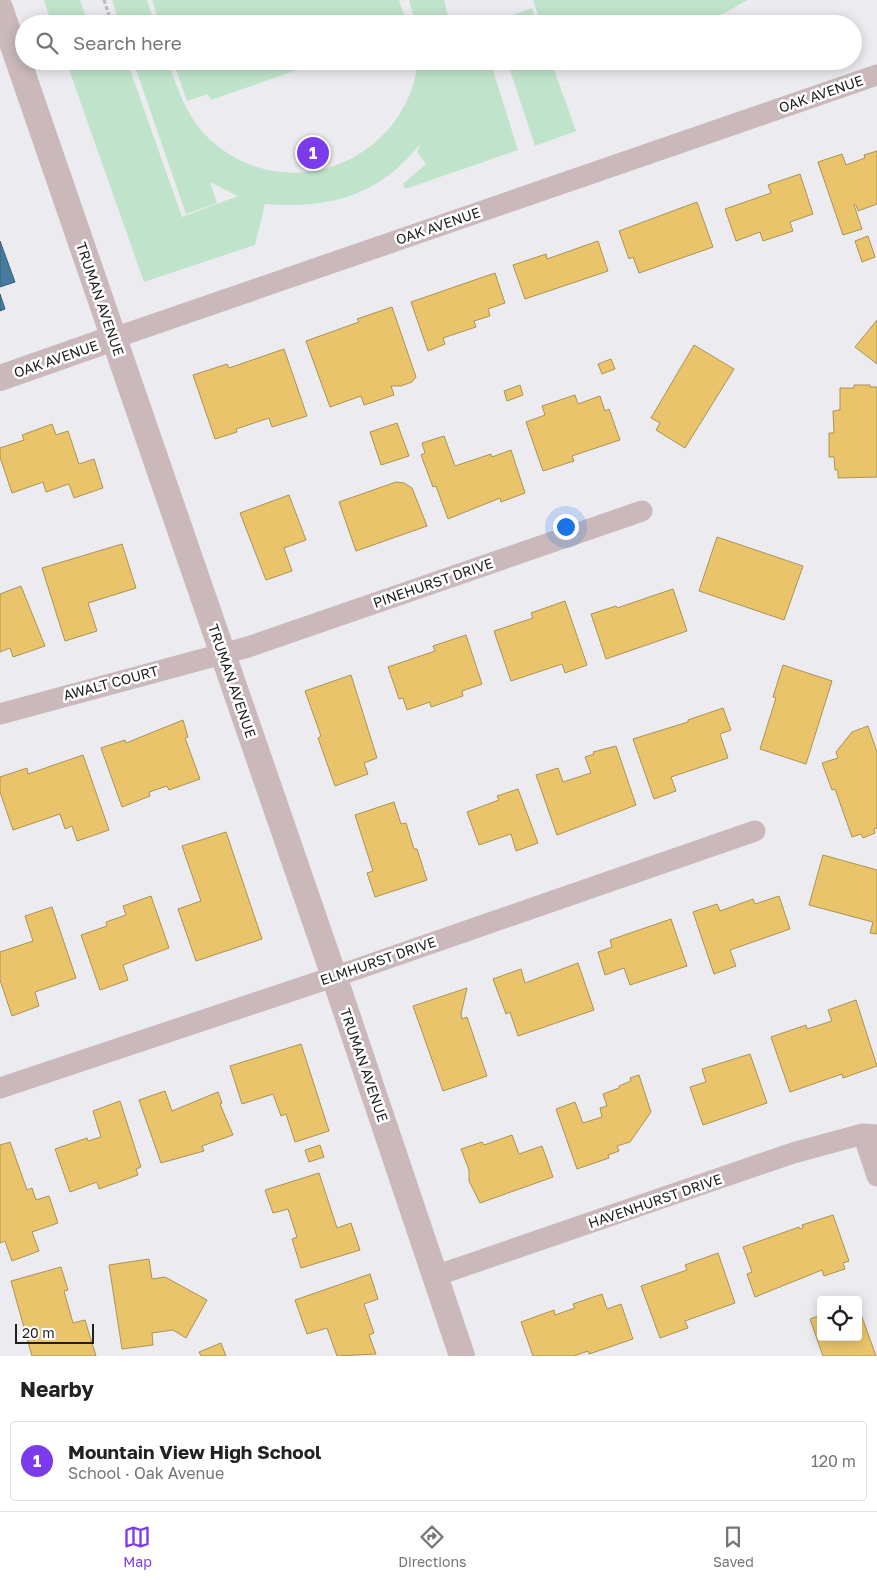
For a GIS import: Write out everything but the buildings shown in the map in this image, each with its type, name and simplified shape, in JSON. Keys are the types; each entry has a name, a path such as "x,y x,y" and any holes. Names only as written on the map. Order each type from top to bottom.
{"street":[{"name":"TRUMAN AVENUE","path":"0,8 15,51"},
{"name":"TRUMAN AVENUE","path":"21,70 334,976 462,1356"},
{"name":"OAK AVENUE","path":"0,378 877,75"},
{"name":"PINEHURST DRIVE","path":"223,653 248,647 642,511"},
{"name":"AWALT COURT","path":"0,714 223,653"},
{"name":"ELMHURST DRIVE","path":"0,1088 334,976 755,831"},
{"name":"HAVENHURST DRIVE","path":"435,1276 793,1153 870,1135"},
{"path":"870,1135 877,1176"}],"path":[{"path":"104,0 109,15"}],"green space":[{"path":"44,0 80,0 85,15 49,15"},
{"path":"112,0 147,0 152,15 117,15"},
{"path":"152,0 399,0 404,15 157,15"},
{"path":"409,0 444,0 448,15 413,15"},
{"path":"533,0 748,0 720,15 538,15"},
{"path":"532,8 534,15 512,15"},
{"path":"69,70 130,70 182,217 238,196 210,182 217,203 186,214 136,70 171,70 185,106 205,135 244,162 276,172 309,172 340,164 369,148 392,125 409,96 416,70 493,70 518,150 405,189 403,184 426,164 417,152 421,143 388,176 352,195 332,201 311,204 265,204 255,245 144,282"},
{"path":"176,70 296,70 211,100 208,94 187,101"},
{"path":"510,70 554,70 576,131 535,146"}],"place":[{"name":"Mountain View High School","path":"313,153"}]}
